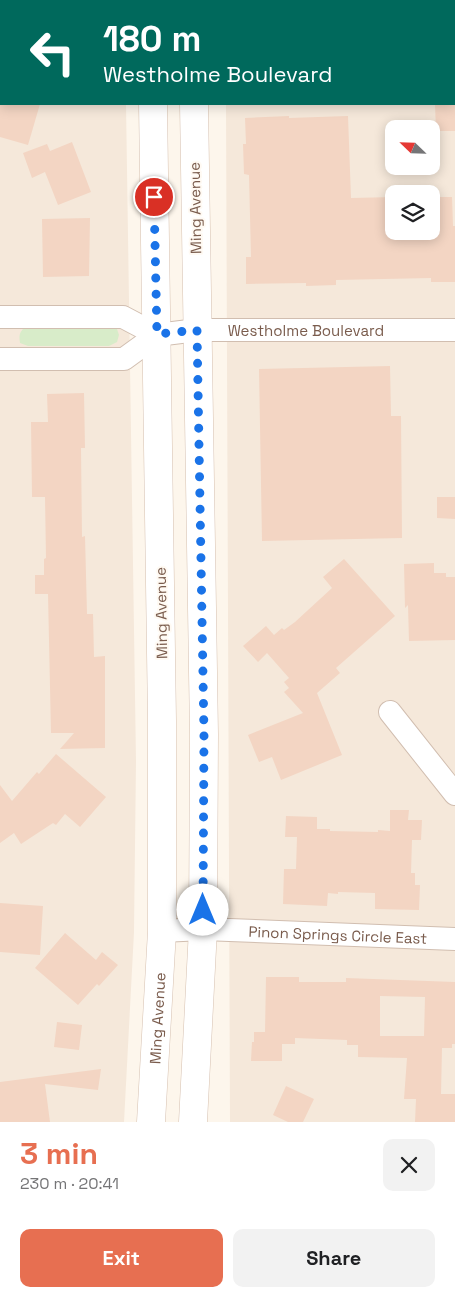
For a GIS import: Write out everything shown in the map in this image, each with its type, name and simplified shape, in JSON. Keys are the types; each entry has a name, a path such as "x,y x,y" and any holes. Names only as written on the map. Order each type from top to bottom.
{"main road":[{"name":"Ming Avenue","path":"151,1122 162,931 162,721 153,105"},
{"name":"Ming Avenue","path":"194,105 204,734 203,929 194,1122"}],"street":[{"path":"0,317 123,318 157,334 124,360 0,359"},
{"name":"Westholme Boulevard","path":"157,334 197,330 455,330"},
{"path":"390,712 455,794"},
{"name":"Pinon Springs Circle East","path":"162,931 203,929 455,940"}],"shaded area":[{"path":"0,105 126,105 136,761 134,932 124,1122 0,1122"},
{"path":"226,105 455,105 455,1122 230,1122"}],"green space":[{"path":"107,327 117,329 119,335 117,342 109,346 28,346 20,343 21,331 24,328"}],"building":[{"path":"0,105 40,105 28,145 0,137"},
{"path":"435,105 455,105 455,131 440,131 440,120 436,120"},
{"path":"348,116 351,198 385,197 385,240 440,240 440,197 452,197 453,226 455,226 455,282 431,282 431,278 336,280 336,285 306,286 306,283 246,284 246,257 251,257 249,175 244,174 243,144 246,144 245,118"},
{"path":"72,142 91,192 58,205 45,172 32,178 23,153 47,144 50,151"},
{"path":"90,218 89,276 43,277 42,219"},
{"path":"390,366 391,416 401,416 402,538 262,541 259,369"},
{"path":"84,393 85,448 81,448 82,537 85,536 87,614 93,614 94,657 105,656 105,748 60,749 74,733 51,733 48,594 35,594 35,575 44,575 44,559 46,558 45,497 32,497 31,422 48,422 47,394"},
{"path":"437,497 455,497 455,519 437,518"},
{"path":"344,559 395,616 336,668 340,673 317,693 342,755 281,780 272,757 259,762 248,735 303,713 284,692 289,688 284,682 289,678 267,653 258,662 243,646 266,626 274,635 282,628 284,630 295,622 332,588 323,577"},
{"path":"434,563 434,573 446,573 446,577 455,577 455,640 409,641 408,605 405,608 404,564"},
{"path":"56,754 106,797 80,827 65,814 56,825 53,823 21,844 14,833 0,843 0,785 12,801 37,772 39,774"},
{"path":"390,810 409,810 408,820 422,820 421,840 412,840 411,873 415,873 415,885 420,885 419,910 375,909 375,893 328,893 327,906 283,904 284,869 296,869 297,837 285,837 286,816 317,817 317,829 378,832 378,830 390,831"},
{"path":"0,903 43,906 40,955 0,952"},
{"path":"65,933 96,960 102,952 118,965 78,1005 35,968"},
{"path":"266,977 299,977 299,982 346,982 346,978 455,982 455,1044 452,1044 452,1048 442,1048 441,1094 455,1094 455,1122 415,1122 416,1099 404,1099 407,1058 358,1057 358,1045 347,1045 347,1040 295,1038 295,1044 282,1044 282,1061 251,1061 254,1032 265,1032","holes":["380,996 425,997 424,1036 380,1036"]},
{"path":"57,1022 82,1025 79,1050 54,1047"},
{"path":"101,1069 98,1090 45,1084 50,1122 0,1122 0,1082"},
{"path":"286,1086 314,1099 303,1122 288,1122 273,1115"}],"route":[{"path":"154,197 157,334 197,330 204,734 203,910"}]}
